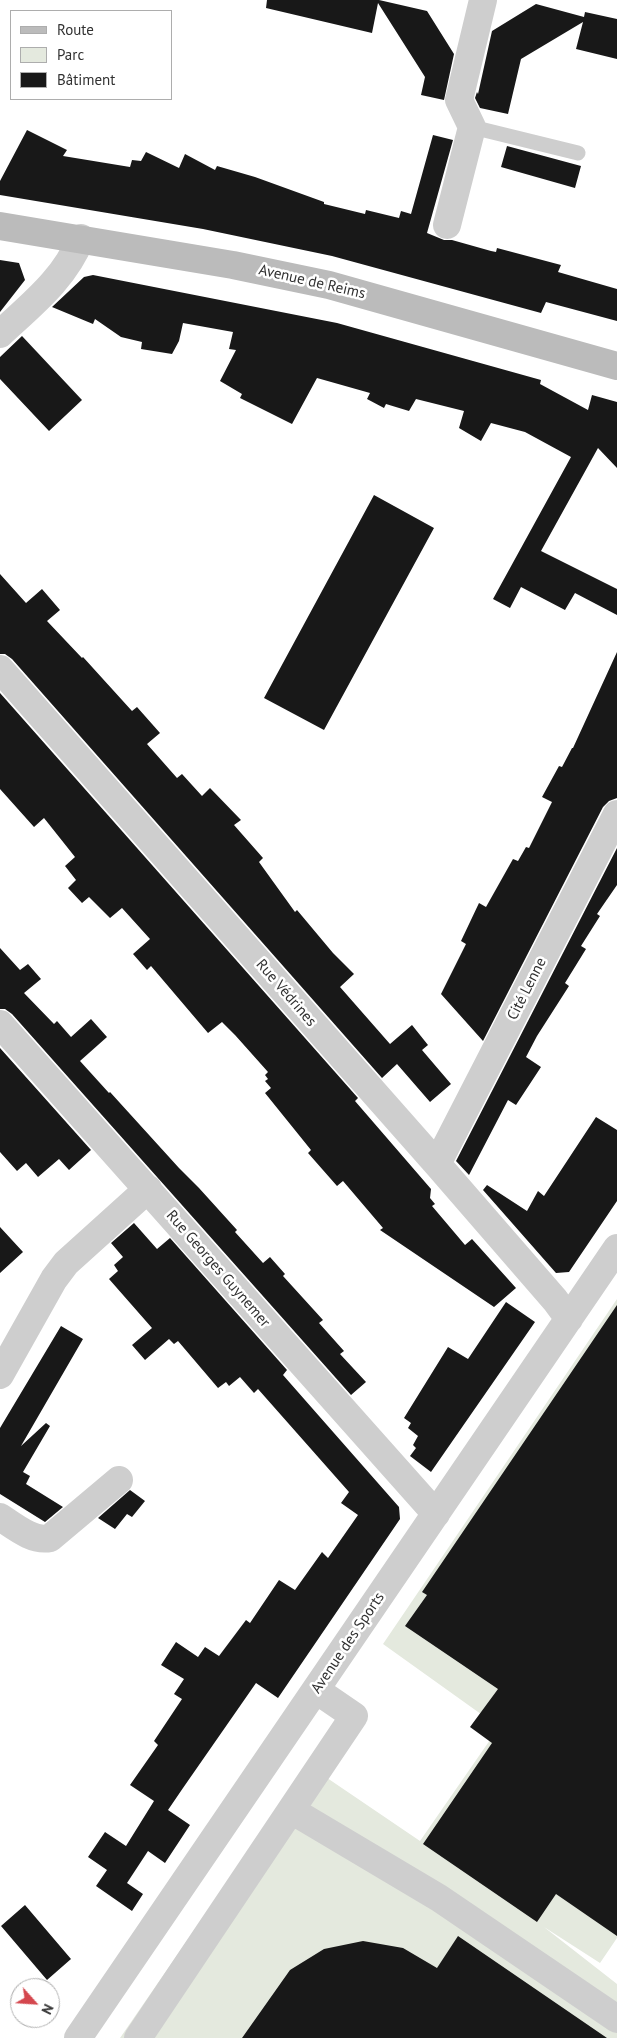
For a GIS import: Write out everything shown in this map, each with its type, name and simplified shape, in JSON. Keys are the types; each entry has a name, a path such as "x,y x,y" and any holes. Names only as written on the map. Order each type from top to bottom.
{"street":[{"path":"447,225 472,126 459,100 483,0"},
{"name":"Avenue de Reims","path":"0,226 233,264 337,287 617,366"},
{"path":"0,334 51,286 67,266 81,238"},
{"name":"Rue Védrines","path":"0,669 437,1164 555,1300 568,1319"},
{"name":"Cité Lenne","path":"437,1164 617,814"},
{"name":"Rue Georges Guynemer","path":"0,1024 436,1514"},
{"path":"0,1375 54,1279 66,1263 148,1189"},
{"name":"Avenue des Sports","path":"78,2038 617,1248"},
{"path":"0,1517 36,1538 43,1540 50,1538 119,1480"},
{"path":"138,2038 354,1716 316,1690"},
{"path":"292,1810 439,1898 617,2019"}],"lane":[{"path":"472,126 578,153"}],"green space":[{"path":"617,1299 617,1938 600,1963 544,1927 617,1984 617,2038 120,2038 308,1765 420,1841 499,1727 383,1644"}],"building":[{"path":"267,0 379,0 427,11 454,54 444,100 421,95 425,77 378,3 372,33 266,8"},
{"path":"536,4 584,17 585,12 617,19 617,59 576,49 583,22 521,59 508,114 480,108 475,98 477,92 478,94 492,31"},
{"path":"27,130 67,150 63,156 130,167 132,160 141,161 146,152 179,168 185,154 215,170 217,166 255,177 324,202 324,204 365,214 366,210 399,218 401,211 411,214 433,135 453,140 427,233 444,240 452,240 496,252 497,248 561,265 558,272 617,289 617,321 546,302 541,313 332,256 203,229 0,195 0,181"},
{"path":"507,146 581,166 575,188 501,167"},
{"path":"0,260 19,263 25,280 0,312"},
{"path":"93,275 337,323 541,380 540,384 588,410 592,395 617,402 617,468 598,448 541,551 617,589 617,615 575,593 565,610 521,587 510,608 493,599 571,457 525,432 491,423 481,441 459,428 464,411 416,399 409,411 386,404 384,408 367,399 370,393 317,378 292,424 240,398 242,394 220,381 236,350 229,349 233,332 183,323 179,341 172,354 141,349 142,342 121,337 95,319 93,324 52,307 84,277"},
{"path":"22,336 82,400 49,431 0,379 0,357"},
{"path":"374,495 434,528 324,730 264,698"},
{"path":"0,574 26,603 42,589 60,610 47,621 132,711 137,707 160,733 147,744 177,778 182,774 202,796 210,788 241,820 234,825 263,858 259,862 295,912 297,910 333,953 354,974 340,987 390,1044 412,1025 428,1045 422,1050 451,1084 430,1102 397,1064 382,1078 12,659 5,654 0,654"},
{"path":"617,652 617,798 609,801 603,807 483,1041 441,994 466,944 461,941 479,903 486,907 513,859 518,861 526,847 529,848 552,802 542,797 559,766 562,767 573,748"},
{"path":"0,693 358,1098 355,1101 431,1189 430,1198 435,1204 432,1206 465,1245 472,1239 516,1288 494,1307 380,1230 383,1228 343,1181 337,1186 308,1153 311,1150 265,1093 271,1088 265,1081 268,1079 265,1075 268,1072 235,1035 222,1022 208,1033 151,966 147,970 133,954 150,939 122,908 110,918 89,897 82,903 68,888 76,880 65,866 75,857 44,818 34,827 0,789"},
{"path":"617,848 617,885 597,914 600,916 581,946 586,949 565,983 569,986 526,1057 541,1067 516,1105 508,1100 469,1175 456,1161"},
{"path":"0,948 20,970 28,964 41,979 24,993 54,1024 57,1021 71,1037 91,1019 107,1037 80,1061 199,1188 237,1230 235,1232 263,1263 270,1257 285,1274 283,1276 323,1320 319,1323 344,1351 340,1354 366,1382 351,1395 12,1014 5,1009 0,1009"},
{"path":"0,1048 91,1150 69,1170 59,1159 38,1177 26,1163 17,1171 0,1152"},
{"path":"596,1117 617,1130 617,1201 569,1272 556,1273 483,1190 487,1185 527,1211 538,1191 544,1196"},
{"path":"134,1223 157,1249 170,1238 287,1370 283,1375 399,1507 400,1519 278,1698 256,1683 183,1788 168,1810 190,1825 165,1863 148,1851 127,1883 143,1894 132,1911 96,1886 107,1870 88,1857 105,1832 126,1846 154,1801 130,1785 158,1745 154,1741 182,1699 174,1694 184,1679 161,1665 176,1642 198,1657 205,1647 219,1656 246,1620 250,1623 279,1580 295,1590 322,1552 328,1558 358,1515 341,1503 349,1492 258,1389 254,1393 240,1377 229,1386 226,1382 218,1388 178,1341 174,1344 169,1339 145,1360 132,1345 152,1328 109,1279 118,1271 114,1265 123,1257 111,1243"},
{"path":"0,1227 23,1252 0,1273"},
{"path":"506,1302 535,1322 431,1472 410,1456 416,1448 413,1445 418,1436 408,1428 411,1423 404,1418 448,1347 468,1359"},
{"path":"617,1305 617,1936 556,1894 537,1922 423,1844 492,1743 470,1727 498,1689 405,1626 427,1595 422,1592"},
{"path":"61,1326 83,1339 21,1446 46,1423 50,1426 23,1472 30,1476 26,1484 63,1507 45,1522 0,1494 0,1428"},
{"path":"130,1490 145,1501 132,1517 127,1514 115,1529 98,1518"},
{"path":"25,1905 71,1959 49,1978 45,1978 1,1926"},
{"path":"458,1936 607,2038 242,2038 290,1970 324,1949 363,1941 403,1948 437,1968"}]}
